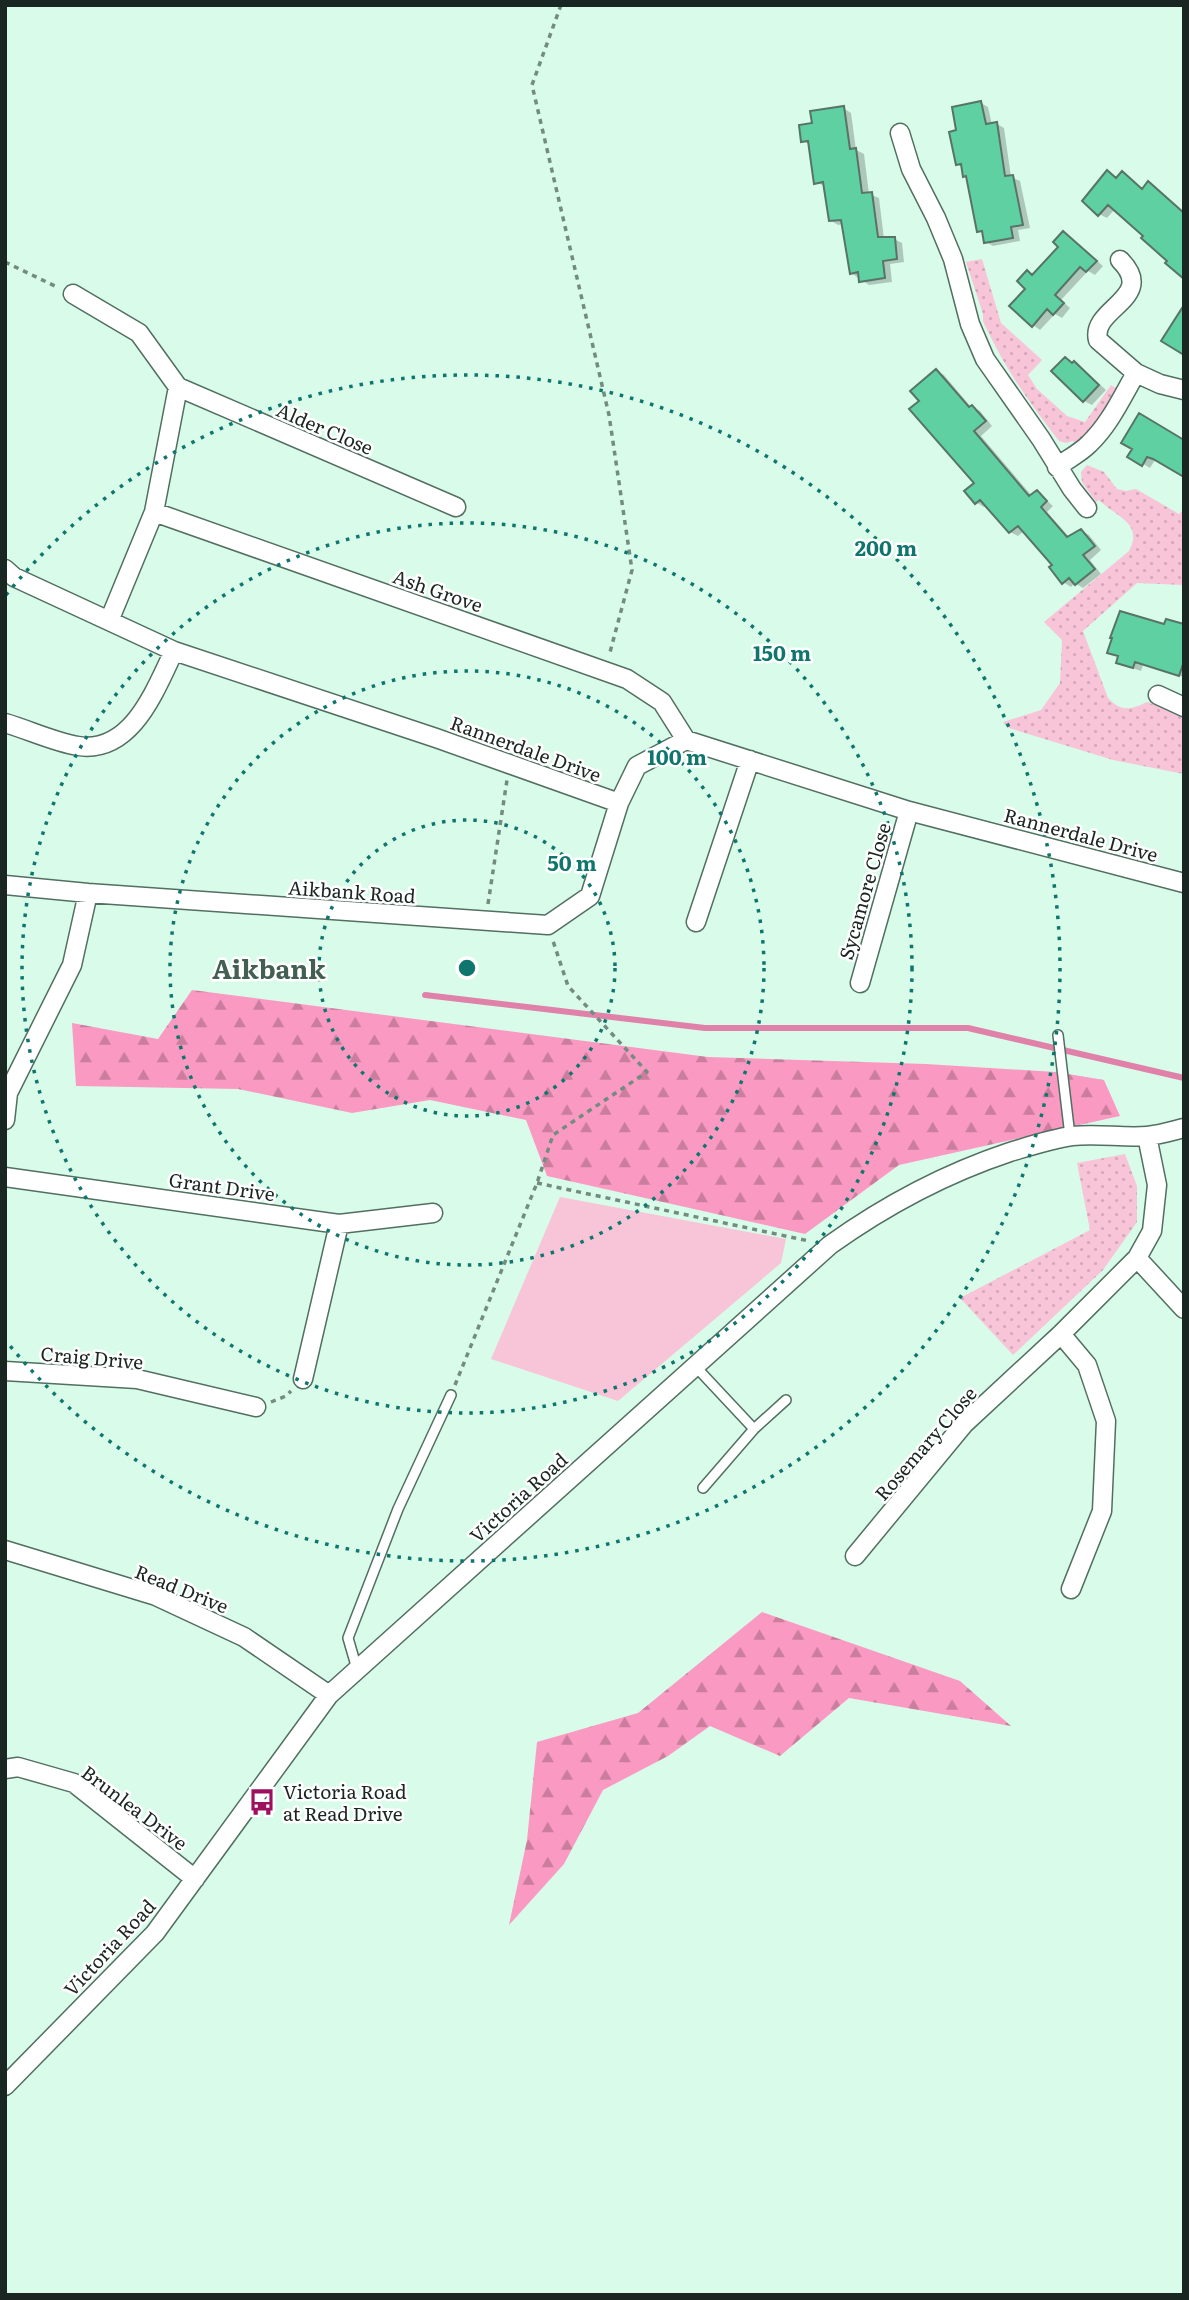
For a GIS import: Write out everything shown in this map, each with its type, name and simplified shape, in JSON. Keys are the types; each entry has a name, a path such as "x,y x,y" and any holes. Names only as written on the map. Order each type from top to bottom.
{"street":[{"path":"900,133 911,169 949,249 970,324 985,359 1087,508"},
{"path":"1120,260 1128,268 1132,280 1131,290 1099,328 1098,340 1136,373 1160,384 1184,390"},
{"path":"73,294 139,333 178,387 154,512 109,621"},
{"path":"1057,467 1080,452 1099,434 1136,373"},
{"name":"Alder Close","path":"178,387 456,507"},
{"name":"Ash Grove","path":"154,512 627,679 662,702 687,740"},
{"name":"Rannerdale Drive","path":"5,569 13,577 174,651 619,803 637,766 687,740 909,811 1184,883"},
{"path":"5,723 80,746 113,742 144,711 174,651"},
{"path":"1158,695 1184,707"},
{"path":"695,922 750,760"},
{"path":"548,925 590,896 619,803"},
{"name":"Sycamore Close","path":"860,983 909,811"},
{"name":"Aikbank Road","path":"5,886 548,925"},
{"path":"5,1120 8,1093 72,965 88,893"},
{"name":"Victoria Road","path":"5,2086 155,1933 329,1695 830,1245 903,1198 969,1166 1070,1136 1103,1133 1147,1136 1184,1128"},
{"name":"Rosemary Close","path":"855,1556 964,1424 1061,1334 1137,1258 1152,1231 1157,1185 1147,1136"},
{"name":"Grant Drive","path":"5,1177 339,1224 433,1213"},
{"path":"303,1379 339,1224"},
{"path":"1137,1258 1184,1309"},
{"path":"1061,1334 1087,1365 1105,1421 1102,1511 1071,1589"},
{"name":"Craig Drive","path":"5,1371 136,1379 256,1407"},
{"name":"Read Drive","path":"5,1550 156,1596 244,1637 329,1695"},
{"name":"Brunlea Drive","path":"5,1769 18,1767 74,1783 195,1879"}],"lane":[{"path":"1058,1035 1070,1136"},
{"path":"695,1367 754,1429"},
{"path":"357,1669 348,1637 398,1509 451,1395"},
{"path":"703,1488 754,1429 786,1400"}],"path":[{"path":"561,5 532,85 608,415 632,570 605,671"},
{"path":"5,262 73,294"},
{"path":"486,921 509,764"},
{"path":"451,1395 537,1183 553,1135 647,1072 568,986 548,925"},
{"path":"537,1183 830,1245"},
{"path":"256,1407 286,1396 303,1379"}],"shaded area":[{"path":"982,259 1001,323 1042,360 1028,375 1037,389 1067,416 1085,422 1111,385 1119,390 1092,429 1076,445 1073,441 1059,441 1017,383 991,338 983,321 966,262"},
{"path":"1087,465 1104,472 1117,489 1136,489 1179,514 1184,509 1184,585 1137,583 1083,631 1108,698 1113,703 1126,708 1147,702 1184,716 1184,774 1113,760 1009,728 1003,722 1041,710 1060,683 1062,640 1044,622 1129,551 1133,541 1131,527 1126,521 1099,500 1096,502 1082,482 1081,472"},
{"path":"1125,1154 1137,1186 1137,1222 1103,1270 1013,1355 960,1298 1090,1230 1077,1163"},
{"path":"560,1197 786,1239 781,1263 618,1401 491,1359"}],"green space":[{"path":"192,990 708,1057 926,1064 1056,1072 1104,1080 1120,1116 899,1165 805,1234 547,1176 526,1120 430,1100 352,1113 238,1089 76,1086 72,1023 158,1039"},
{"path":"762,1612 960,1681 1011,1726 849,1698 780,1756 710,1726 668,1756 603,1790 564,1864 509,1925 527,1840 537,1742 638,1713"}],"building":[{"path":"981,101 986,124 997,122 1005,176 1013,175 1023,225 1011,227 1013,238 984,243 982,231 977,232 966,176 963,177 961,164 956,165 949,132 956,130 952,107"},
{"path":"844,106 850,149 856,148 862,193 872,192 878,237 895,237 897,259 883,261 885,278 859,282 858,272 850,274 841,220 829,221 823,182 814,184 808,141 801,142 799,125 812,123 810,111"},
{"path":"1107,170 1116,178 1122,171 1142,189 1148,181 1184,213 1184,279 1141,238 1143,236 1108,205 1098,216 1082,201"},
{"path":"1063,231 1097,261 1086,272 1080,267 1055,295 1064,303 1053,315 1047,309 1032,327 1009,306 1025,289 1017,281 1027,270 1032,275 1058,247 1053,242"},
{"path":"1184,305 1184,355 1161,341"},
{"path":"1065,357 1072,363 1074,361 1099,385 1083,402 1051,371"},
{"path":"936,369 969,407 972,405 986,421 974,431 1029,496 1037,490 1047,501 1041,507 1067,537 1081,529 1095,546 1083,555 1095,569 1075,585 1069,578 1062,584 1049,567 1052,565 1018,526 1009,533 980,500 975,504 964,491 974,483 909,409 919,401 910,391"},
{"path":"1139,413 1184,440 1184,477 1153,459 1147,457 1142,466 1127,457 1132,449 1121,443"},
{"path":"1120,611 1164,624 1166,619 1184,624 1184,661 1179,676 1135,662 1133,668 1116,663 1118,656 1107,653"}],"waterway":[{"path":"425,995 705,1028 968,1028 1184,1078"}],"place":[{"name":"Victoria Road at Read Drive","path":"262,1802"}],"district":[{"name":"Aikbank","path":"269,967"}]}
